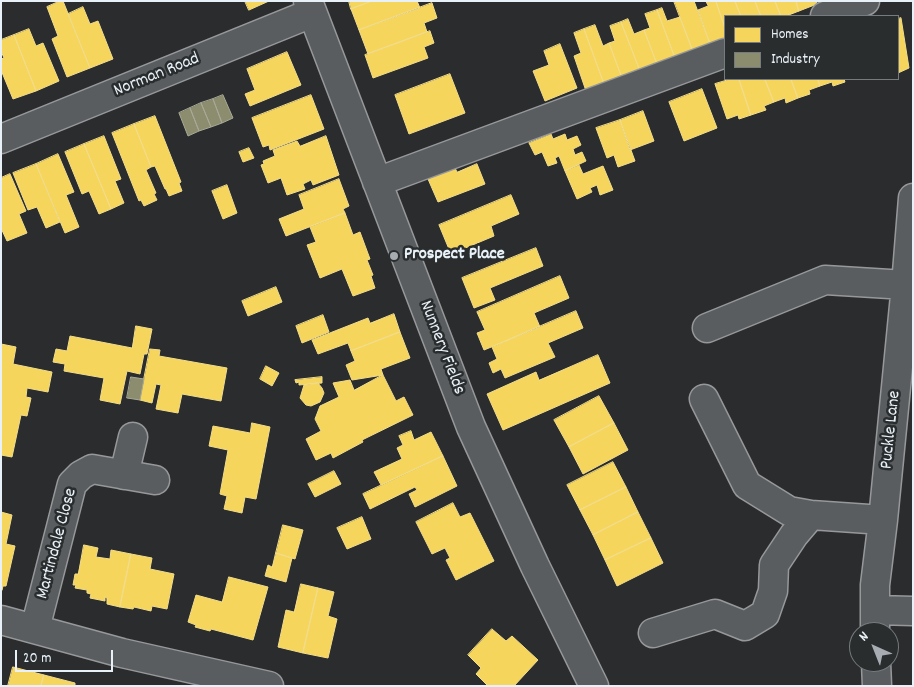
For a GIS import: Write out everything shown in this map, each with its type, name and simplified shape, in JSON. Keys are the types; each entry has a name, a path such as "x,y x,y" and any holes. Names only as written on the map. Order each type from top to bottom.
{"street":[{"path":"828,15 865,1"},
{"name":"Norman Road","path":"1,139 310,7"},
{"name":"Nunnery Fields","path":"310,7 471,427 535,566 594,686"},
{"path":"378,182 724,53"},
{"name":"Puckle Lane","path":"875,621 875,584 883,520 913,198"},
{"path":"707,328 825,280 906,285"},
{"path":"704,399 747,485 789,511 812,515 883,520"},
{"path":"124,475 133,437"},
{"name":"Martindale Close","path":"35,629 72,484 81,475 92,469 155,480"},
{"path":"653,633 715,614 745,626 765,614 773,592 774,564 794,535 812,515"},
{"path":"875,621 913,610"},
{"path":"1,620 122,653 269,686"},
{"path":"876,672 876,686"}],"building: Homes":[{"path":"63,1 90,68 67,77 52,39 58,36 47,7"},
{"path":"245,1 269,1 249,10"},
{"path":"349,1 372,1 351,9"},
{"path":"372,1 417,1 420,8 359,30 351,9"},
{"path":"674,1 694,1 710,44 693,51"},
{"path":"706,1 716,1 724,25 724,39 710,44 698,10 708,6"},
{"path":"716,1 735,1 741,15 724,15 724,25"},
{"path":"735,1 755,1 761,15 741,15"},
{"path":"755,1 775,1 781,15 761,15"},
{"path":"775,1 796,1 799,11 789,15 781,15"},
{"path":"796,1 816,1 817,4 799,11"},
{"path":"432,3 437,18 424,23 427,32 368,54 359,30"},
{"path":"83,7 90,24 98,21 113,59 90,68 68,14"},
{"path":"662,8 667,21 680,17 693,51 675,58 657,10"},
{"path":"657,10 675,58 657,64 644,30 650,28 645,14"},
{"path":"901,18 909,68 899,73 899,19"},
{"path":"628,19 634,34 644,30 657,64 640,71 621,22"},
{"path":"621,22 640,71 622,78 609,43 615,41 610,26"},
{"path":"595,25 603,46 609,43 622,78 604,84 584,29"},
{"path":"29,29 36,46 43,43 59,81 36,91 14,35"},
{"path":"584,29 604,84 586,91 574,56 581,53 574,33"},
{"path":"430,31 434,43 424,47 428,58 373,78 365,55"},
{"path":"14,35 36,91 13,99 1,70 1,59 4,58 1,51 1,40"},
{"path":"560,44 577,88 545,101 533,71 549,65 544,51"},
{"path":"287,52 301,85 250,106 245,94 255,90 247,69"},
{"path":"450,74 465,113 409,134 395,95"},
{"path":"728,80 739,80 751,115 739,119 738,115 727,119 715,84"},
{"path":"739,80 765,80 774,102 764,106 766,110 751,115"},
{"path":"765,80 791,80 798,98 786,103 785,98 774,102"},
{"path":"791,80 818,80 820,86 809,90 810,94 798,98"},
{"path":"818,80 844,80 845,82 833,86 832,82 820,86"},
{"path":"702,89 717,128 684,141 669,102"},
{"path":"311,95 324,129 270,150 269,145 263,147 252,118"},
{"path":"643,111 654,141 630,150 620,120"},
{"path":"155,116 181,182 179,183 182,191 169,196 155,166 151,167 134,124"},
{"path":"620,120 635,161 618,167 614,155 607,158 596,128"},
{"path":"134,124 151,167 146,170 157,200 144,206 141,200 139,201 112,133"},
{"path":"551,134 553,139 565,134 567,140 577,136 581,145 573,149 575,155 582,152 586,161 565,171 559,156 555,158 557,163 548,166 542,152 535,155 529,143"},
{"path":"104,136 121,179 115,181 124,203 111,209 84,144"},
{"path":"326,136 339,175 313,185 311,180 303,184 305,189 287,195 281,178 268,183 261,165 264,164 263,161 275,156 273,150 297,141 300,146"},
{"path":"84,144 111,209 99,214 89,191 82,194 65,152"},
{"path":"249,148 254,158 243,162 239,152"},
{"path":"58,154 74,192 66,195 79,227 65,233 36,164"},
{"path":"36,164 60,222 46,228 37,207 28,210 13,173"},
{"path":"477,164 485,184 438,202 428,179 455,168 457,172"},
{"path":"579,165 583,174 603,166 613,190 600,195 597,185 590,188 592,192 577,199 565,171"},
{"path":"10,174 26,211 19,214 27,233 7,241 1,228 1,178"},
{"path":"339,179 349,206 343,209 345,213 286,236 279,219 304,209 299,195"},
{"path":"227,185 237,213 223,219 212,191"},
{"path":"511,195 519,214 491,226 494,236 451,254 439,225"},
{"path":"345,213 353,235 360,232 370,259 367,260 373,275 371,276 375,288 353,296 342,269 320,278 307,245 316,242 310,227"},
{"path":"536,248 543,266 490,288 495,300 474,308 462,278"},
{"path":"560,276 569,298 534,313 540,327 484,350 477,333 485,330 477,312"},
{"path":"276,287 282,302 248,316 242,301"},
{"path":"576,311 583,328 548,343 555,357 505,378 501,369 493,373 489,363 497,359 492,347"},
{"path":"394,314 400,332 351,351 348,343 318,354 312,340 368,318 370,323"},
{"path":"323,315 329,332 302,343 296,326"},
{"path":"136,326 152,329 147,354 144,354 140,374 127,371 120,404 100,400 104,378 64,371 65,364 53,362 56,349 67,351 70,336 132,348"},
{"path":"400,332 410,358 381,369 383,375 352,380 346,365 355,361 351,351"},
{"path":"1,344 16,347 13,364 52,372 48,392 27,388 26,397 31,398 27,416 21,415 12,457 1,455"},
{"path":"150,349 160,350 159,356 227,368 221,401 182,394 178,413 156,409 161,385 156,384 152,403 140,400"},
{"path":"598,355 610,383 503,430 487,394 536,372 539,380"},
{"path":"266,366 279,373 272,386 260,379"},
{"path":"383,375 396,401 404,397 413,415 362,440 363,442 333,458 331,453 316,460 306,439 321,431 315,419 320,406 339,397 333,383 350,380 354,390"},
{"path":"322,377 322,383 299,385 299,382 296,383 295,380"},
{"path":"318,383 324,393 320,402 311,406 306,405 300,398 304,385"},
{"path":"599,396 614,423 569,447 554,420"},
{"path":"252,423 270,427 256,499 245,497 242,513 224,509 227,496 220,494 228,450 209,446 213,426 250,433"},
{"path":"614,423 628,450 583,474 569,447"},
{"path":"411,431 414,440 431,432 443,456 381,485 374,472 402,459 397,448 403,445 399,436"},
{"path":"443,456 457,486 415,507 409,494 417,490 415,487 370,509 363,494"},
{"path":"613,462 626,487 580,510 567,485"},
{"path":"334,471 341,484 315,497 308,484"},
{"path":"626,487 638,512 593,535 580,510"},
{"path":"453,503 460,517 470,513 494,561 456,580 446,560 450,558 445,548 432,554 416,522"},
{"path":"1,512 12,515 6,544 15,546 6,586 3,586 2,590"},
{"path":"638,512 651,538 605,560 593,535"},
{"path":"362,517 371,539 347,549 337,528"},
{"path":"283,525 303,530 295,559 276,553"},
{"path":"651,538 663,563 617,586 605,560"},
{"path":"84,545 98,548 96,557 110,559 111,550 131,554 120,607 107,604 107,598 105,597 105,601 90,598 91,594 87,593 87,590 75,588 76,585 73,585 75,574 78,574"},
{"path":"276,553 292,558 286,582 265,576 268,565 272,567"},
{"path":"131,554 152,558 150,569 174,574 167,609 152,606 151,611 134,607 133,609 120,607"},
{"path":"229,577 268,587 253,640 211,629 210,631 195,627 196,625 188,622 196,595 222,602"},
{"path":"301,584 318,588 303,653 278,647 286,610 294,612"},
{"path":"318,588 334,592 328,616 337,619 328,658 303,653"},
{"path":"492,629 506,641 512,636 538,660 514,686 488,686 476,674 481,668 468,655"},
{"path":"13,667 44,675 41,686 8,686"},
{"path":"44,675 75,683 75,686 41,686"}],"building: Industry":[{"path":"223,95 233,118 222,123 213,99"},
{"path":"213,99 222,123 211,127 201,103"},
{"path":"201,103 211,127 199,131 190,108"},
{"path":"190,108 199,131 188,136 179,113"},
{"path":"131,377 144,379 140,400 127,398"}],"place":[{"name":"Prospect Place","path":"394,256"}]}
